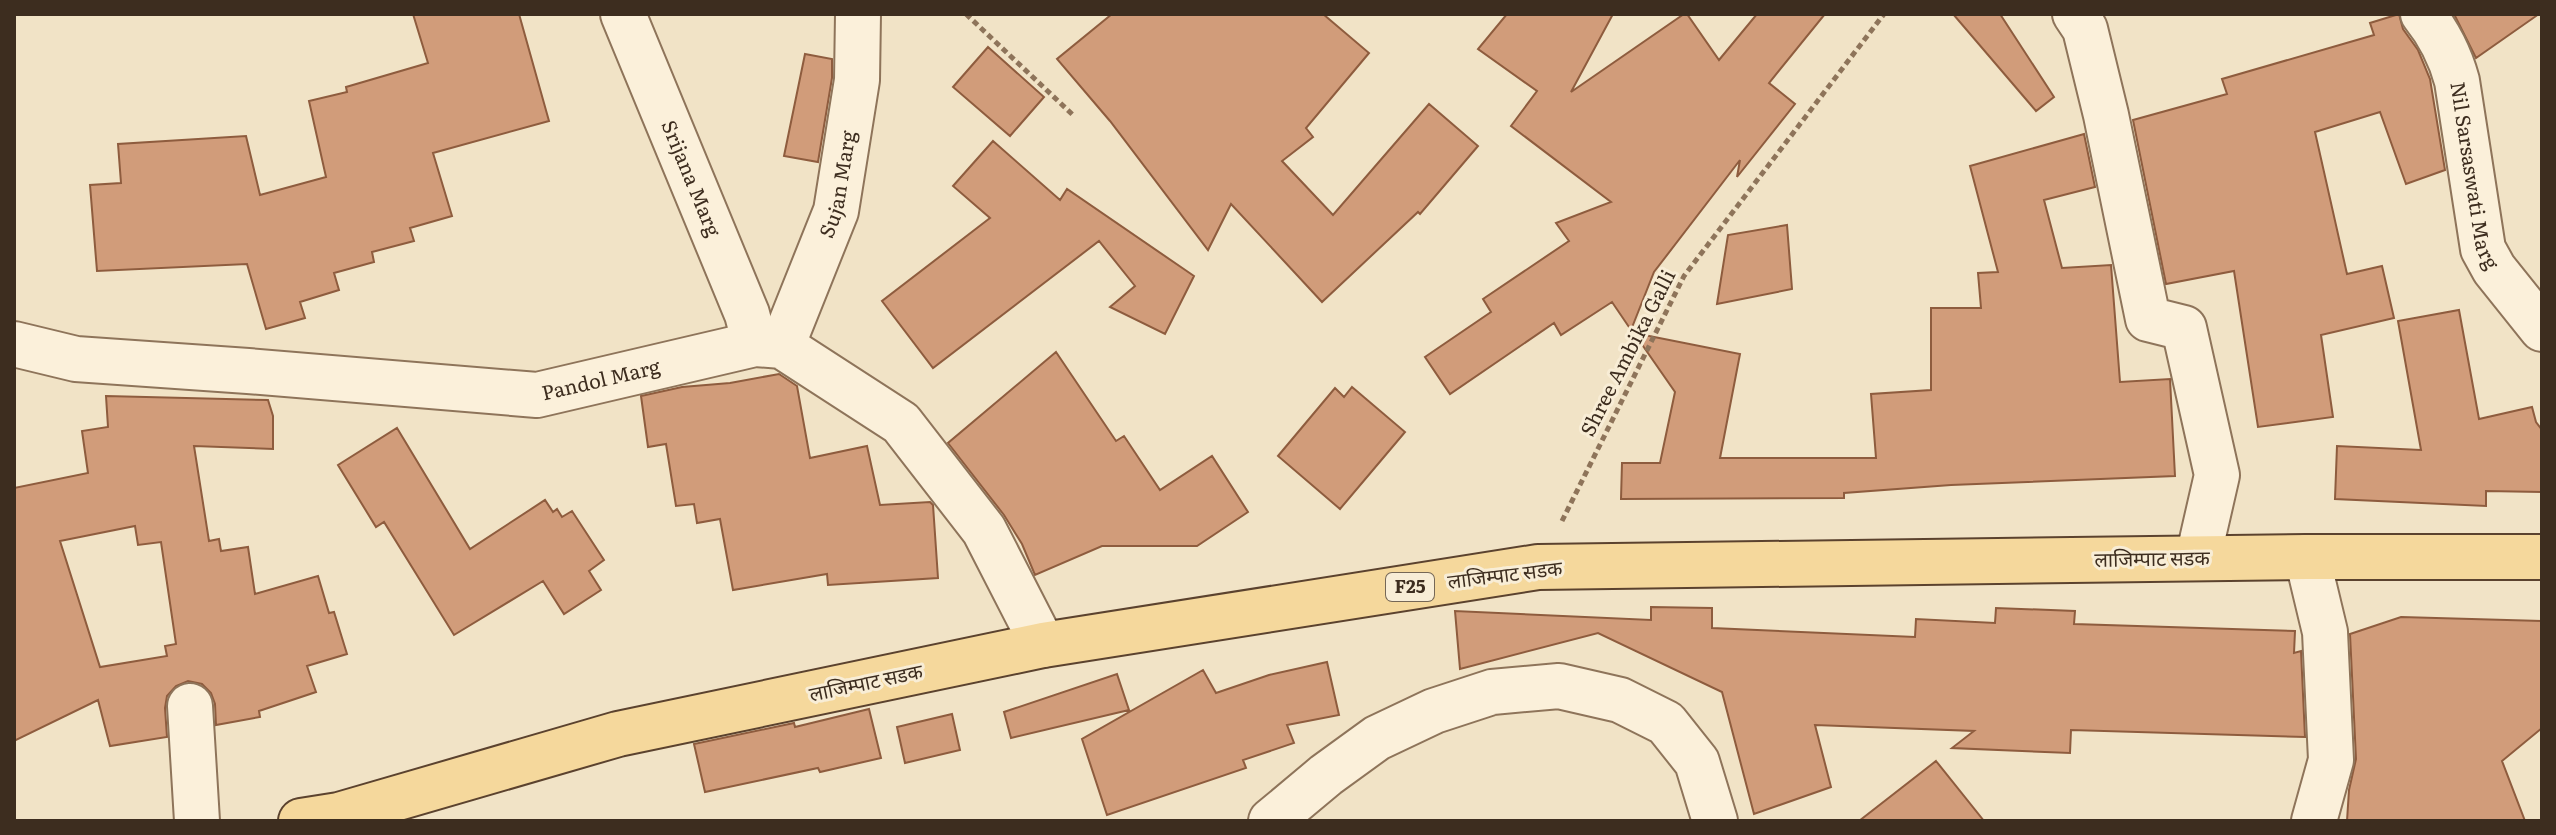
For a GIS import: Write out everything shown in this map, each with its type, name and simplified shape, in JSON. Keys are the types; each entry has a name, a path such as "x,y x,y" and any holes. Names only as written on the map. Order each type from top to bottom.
{"main road":[{"name":"लाजिम्पाट सडक","path":"327,819 618,734 1043,645 1538,567 2198,558 2542,557"}],"street":[{"name":"Srijana Marg","path":"623,14 747,314 769,345"},
{"name":"Sujan Marg","path":"769,345 836,211 857,80 858,14"},
{"path":"2075,14 2085,29 2106,115 2148,319 2184,328 2217,475 2198,558"},
{"name":"Nil Sarsaswati Marg","path":"2423,14 2438,33 2457,81 2483,249 2494,269 2542,329"},
{"name":"Pandol Marg","path":"14,344 76,359 537,395 769,345"},
{"path":"769,345 901,423 984,530 1043,645"},
{"path":"2307,557 2325,632 2331,760 2314,821"},
{"path":"1271,821 1377,738 1434,711 1492,692 1559,686 1620,700 1666,723 1697,762 1715,821"},
{"path":"190,706 197,821"}],"path":[{"path":"966,14 1074,116"},
{"name":"Shree Ambika Galli","path":"1538,567 1684,276 1884,14"}],"building":[{"path":"413,14 519,14 549,121 433,153 452,216 410,228 414,241 372,252 374,262 334,273 339,290 300,302 305,318 266,329 247,264 97,271 90,185 121,183 118,144 246,136 260,195 326,177 309,101 347,92 346,87 428,63"},
{"path":"1112,14 1323,14 1369,53 1306,128 1313,137 1282,161 1333,215 1429,104 1478,146 1420,214 1418,212 1322,302 1231,204 1208,250 1110,121 1057,59"},
{"path":"1507,14 1613,14 1571,92 1684,14 1719,60 1757,14 1825,14 1769,83 1795,104 1737,177 1740,160 1654,272 1631,330 1612,302 1561,335 1554,323 1450,394 1425,357 1491,312 1483,299 1569,241 1556,223 1611,202 1511,126 1537,91 1478,49"},
{"path":"1953,14 2000,14 2054,97 2036,111"},
{"path":"2399,14 2403,29 2418,50 2430,79 2445,170 2406,184 2380,112 2315,132 2347,274 2382,266 2394,318 2321,335 2333,417 2258,427 2234,271 2166,284 2133,120 2227,94 2222,79 2374,35 2370,23"},
{"path":"2454,14 2539,14 2476,58"},
{"path":"988,47 1044,97 1010,136 953,87"},
{"path":"805,54 832,59 832,78 818,162 784,156"},
{"path":"2084,134 2095,187 2044,200 2062,268 2111,265 2120,382 2170,379 2175,476 1951,485 1844,493 1844,498 1621,499 1622,463 1660,463 1675,392 1634,333 1740,354 1720,458 1876,458 1871,394 1931,390 1931,308 1981,308 1978,273 1998,272 1970,166"},
{"path":"993,141 1060,200 1067,189 1194,276 1165,334 1110,307 1135,286 1099,241 933,368 882,301 990,218 953,186"},
{"path":"1787,225 1792,289 1717,304 1728,235"},
{"path":"2459,310 2479,419 2532,407 2542,430 2542,492 2486,491 2486,506 2335,499 2337,446 2421,450 2398,321"},
{"path":"1056,352 1116,441 1124,436 1160,490 1212,456 1248,512 1197,546 1102,546 1035,575 1022,544 1004,515 948,443"},
{"path":"779,374 797,386 810,458 867,446 880,505 930,502 933,505 938,578 828,585 827,574 733,590 720,519 697,523 694,504 676,506 666,444 648,447 641,396 682,387 730,383"},
{"path":"1352,387 1405,432 1340,509 1278,456 1335,388 1344,397"},
{"path":"106,396 268,400 273,416 273,449 194,446 209,541 219,539 221,551 248,547 255,594 318,576 329,613 334,612 347,654 307,666 316,692 259,711 260,717 216,725 211,693 202,684 188,681 176,686 167,696 167,737 110,746 98,700 14,741 14,488 88,473 82,431 108,427","holes":["135,526 138,545 161,542 176,644 165,646 167,656 100,667 60,541"]},
{"path":"397,428 470,549 545,500 553,512 557,509 562,517 572,511 604,560 589,571 601,590 564,614 543,581 454,635 384,522 376,527 338,465"},
{"path":"1651,607 1712,608 1712,628 1915,637 1916,619 1995,623 1996,608 2075,611 2074,624 2295,631 2294,653 2301,651 2305,737 2071,730 2070,753 1952,748 1974,731 1815,725 1831,787 1754,814 1722,692 1598,633 1460,669 1455,611 1651,620"},
{"path":"2401,617 2542,621 2542,728 2502,761 2525,821 2347,821 2349,790 2356,759 2350,634"},
{"path":"1327,662 1339,715 1287,725 1294,743 1243,760 1246,768 1107,815 1082,739 1203,670 1216,693 1269,675"},
{"path":"1117,674 1129,710 1011,738 1004,712"},
{"path":"869,709 881,758 705,792 694,744 794,723 795,727"},
{"path":"952,714 960,750 905,763 897,727"},
{"path":"1936,761 1984,821 1859,821"}]}
